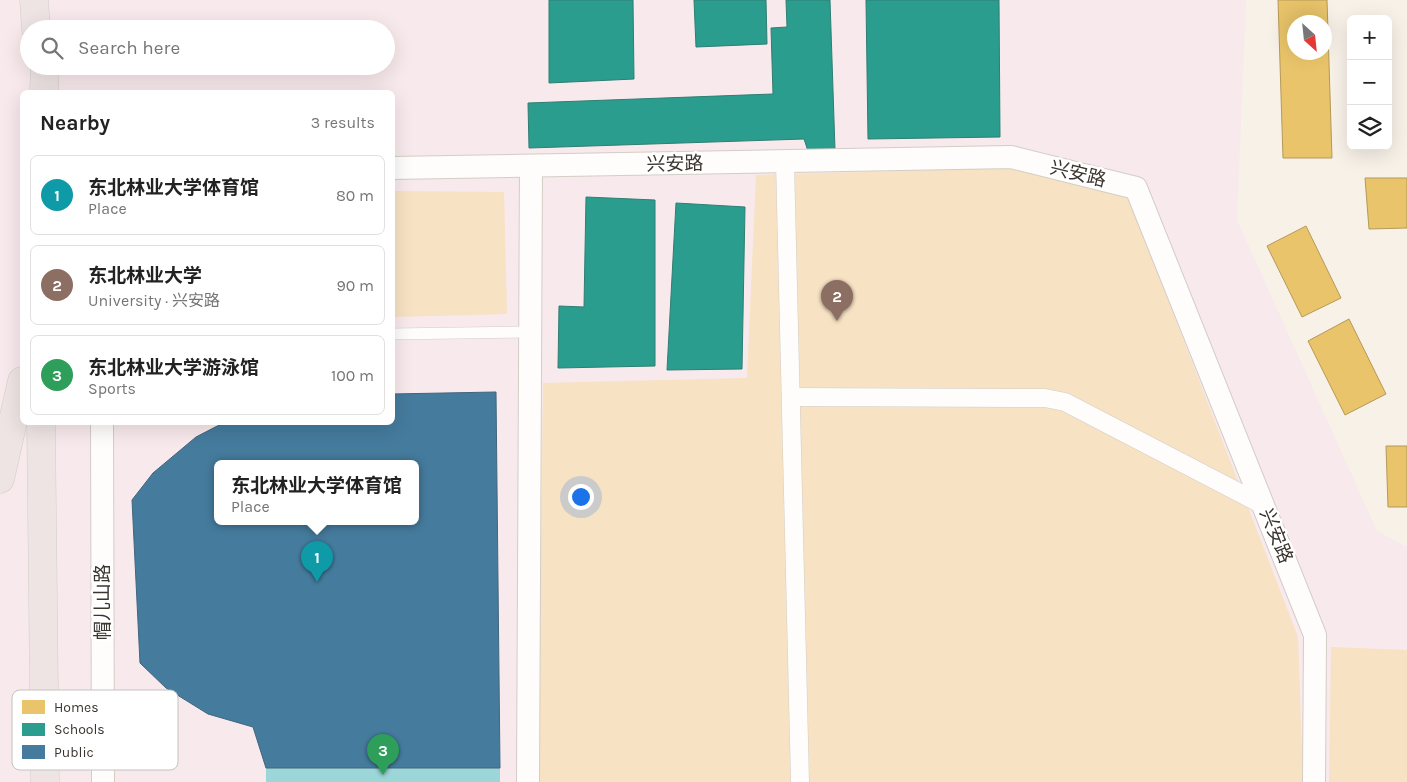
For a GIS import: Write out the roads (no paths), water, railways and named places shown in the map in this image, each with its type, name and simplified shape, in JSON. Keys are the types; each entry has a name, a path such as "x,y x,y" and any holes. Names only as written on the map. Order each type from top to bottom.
{"main road":[{"path":"34,0 35,20"},
{"path":"45,0 46,20"},
{"path":"38,75 39,90"},
{"path":"44,90 45,75"},
{"path":"0,479 20,390"},
{"path":"41,425 44,690"}],"street":[{"name":"兴安路","path":"395,168 1011,157 1136,188 1315,635 1314,782"},
{"path":"785,162 800,782"},
{"path":"528,782 531,166"},
{"path":"790,397 1045,398 1065,402 1263,505"},
{"name":"帽儿山路","path":"102,425 103,690"}],"lane":[{"path":"395,334 531,332"}],"water":[{"path":"266,768 500,768 500,782 266,782"}],"place":[{"name":"东北林业大学","path":"837,321"},
{"name":"东北林业大学体育馆","path":"317,582"},
{"name":"东北林业大学游泳馆","path":"383,775"}]}
